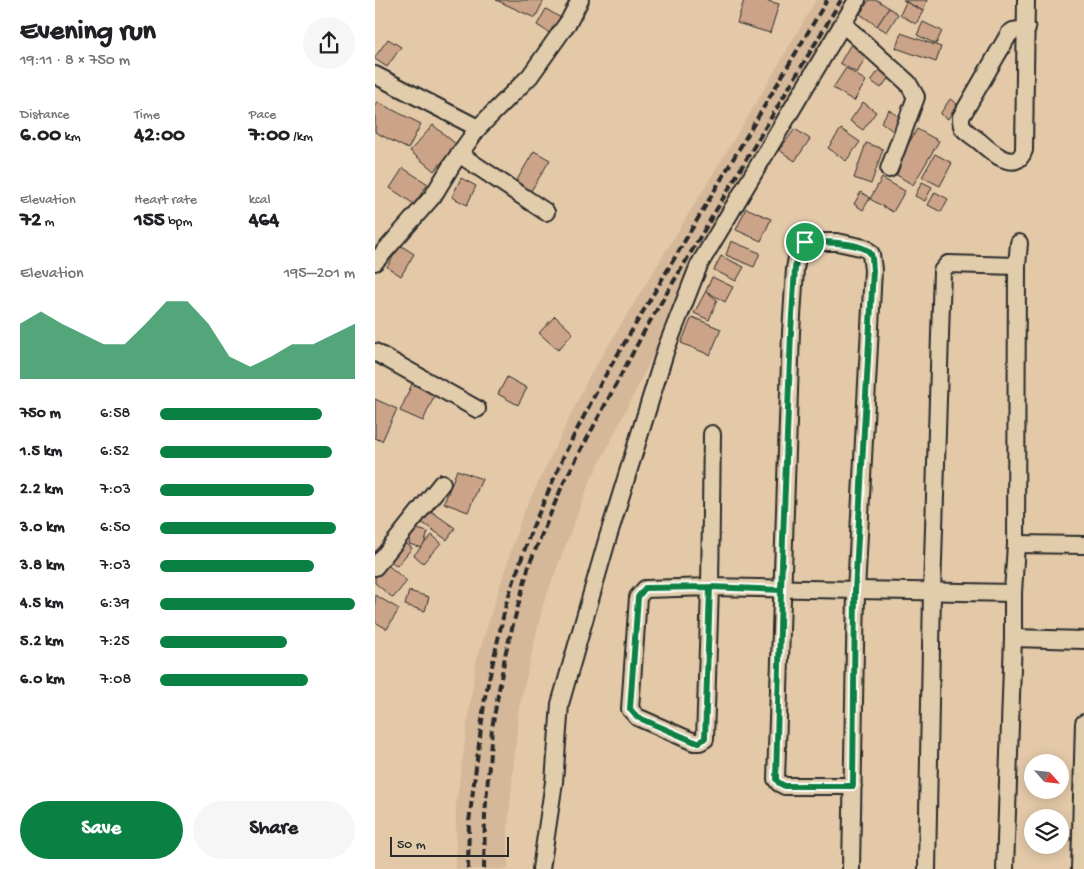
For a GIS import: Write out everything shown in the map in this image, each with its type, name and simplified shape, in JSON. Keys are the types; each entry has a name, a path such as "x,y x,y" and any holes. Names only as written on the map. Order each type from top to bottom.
{"street":[{"path":"375,262 433,196 478,128 530,76 569,21 579,0"},
{"path":"541,869 554,782 560,704 608,537 666,349 699,265 857,0"},
{"path":"1026,0 1027,29 1024,150 1022,156 1017,160 1008,160 998,158 963,128 961,117 1009,34 1013,31 1027,29"},
{"path":"843,24 908,83 916,97 889,169"},
{"path":"375,75 478,128"},
{"path":"459,154 546,212"},
{"path":"851,869 853,786 855,591 873,270 871,254 865,248 837,242 805,242 799,246 795,268 791,332 776,779 785,786 853,786"},
{"path":"1005,869 1016,544 1017,266 1019,243"},
{"path":"927,869 931,592 941,271 948,264 1017,266"},
{"path":"375,352 477,409"},
{"path":"712,434 710,587 705,738 700,742 695,742 637,717 630,709 638,597 645,588 710,587 781,590 1013,593"},
{"path":"375,567 442,483"},
{"path":"1016,544 1084,545"},
{"path":"1013,638 1084,640"},
{"path":"1080,869 1084,722"}],"shaded area":[{"path":"816,0 859,0 653,356 588,486 543,605 519,708 508,826 508,869 456,869 456,805 476,662 522,516 589,377 755,105"}],"building":[{"path":"496,0 544,0 535,18"},
{"path":"744,0 764,0 779,4 770,33 737,23"},
{"path":"869,0 877,0 889,8 877,26 860,14"},
{"path":"903,0 927,0 923,11"},
{"path":"906,2 923,11 916,24 900,15"},
{"path":"889,8 898,14 887,32 877,26"},
{"path":"546,9 561,18 551,34 537,25"},
{"path":"923,22 942,31 936,44 917,35"},
{"path":"901,33 941,47 936,62 896,48"},
{"path":"388,39 401,47 387,67 375,59 375,57"},
{"path":"852,42 869,51 857,73 840,63"},
{"path":"846,68 866,81 854,101 833,88"},
{"path":"880,69 890,76 881,88 871,81"},
{"path":"950,99 957,104 948,119 940,114"},
{"path":"377,102 421,124 408,149 375,132 375,106"},
{"path":"863,102 876,112 863,130 850,121"},
{"path":"889,110 901,118 893,131 881,122"},
{"path":"433,125 457,145 434,171 410,151"},
{"path":"795,129 810,139 795,161 779,150"},
{"path":"841,129 860,142 846,161 828,148"},
{"path":"917,129 939,141 913,185 892,172"},
{"path":"866,143 883,149 871,184 854,178"},
{"path":"534,151 550,160 529,194 514,185"},
{"path":"935,154 952,163 940,186 922,177"},
{"path":"403,168 428,184 414,204 390,188"},
{"path":"461,178 476,186 467,205 452,197"},
{"path":"882,178 905,191 893,212 870,199"},
{"path":"922,182 932,187 925,201 915,196"},
{"path":"861,192 870,198 863,210 854,204"},
{"path":"935,192 948,199 941,212 928,205"},
{"path":"746,208 771,219 761,241 736,230"},
{"path":"731,241 760,253 754,267 726,255"},
{"path":"400,245 414,254 401,276 387,267"},
{"path":"721,256 744,267 736,281 714,270"},
{"path":"712,277 733,287 725,302 706,291"},
{"path":"706,291 717,300 709,320 694,313"},
{"path":"555,316 573,333 558,350 539,333"},
{"path":"692,317 721,329 710,355 681,343"},
{"path":"507,377 527,388 518,405 498,394"},
{"path":"412,384 435,394 423,421 400,411"},
{"path":"375,399 397,409 382,441 375,438"},
{"path":"457,470 482,479 468,512 444,503"},
{"path":"428,509 455,528 447,540 420,521"},
{"path":"413,528 428,532 423,548 409,544"},
{"path":"432,535 441,543 423,563 414,555"},
{"path":"401,539 412,548 397,566 386,557"},
{"path":"385,563 407,581 393,598 375,583 375,576"},
{"path":"409,591 429,597 425,611 405,605"},
{"path":"375,595 399,609 387,629 375,622"}],"railway":[{"path":"468,869 469,822 485,697 506,604 531,531 566,451 602,381 827,0"},
{"path":"484,869 485,815 492,728 506,651 529,565 563,484 646,328 841,0"}],"route":[{"path":"805,242 799,246 795,268 781,590 710,587 705,738 700,742 695,742 637,717 630,709 638,597 645,588 710,587 781,590 776,779 785,786 853,786 855,591 873,270 871,254 865,248 837,242 805,242"}]}
